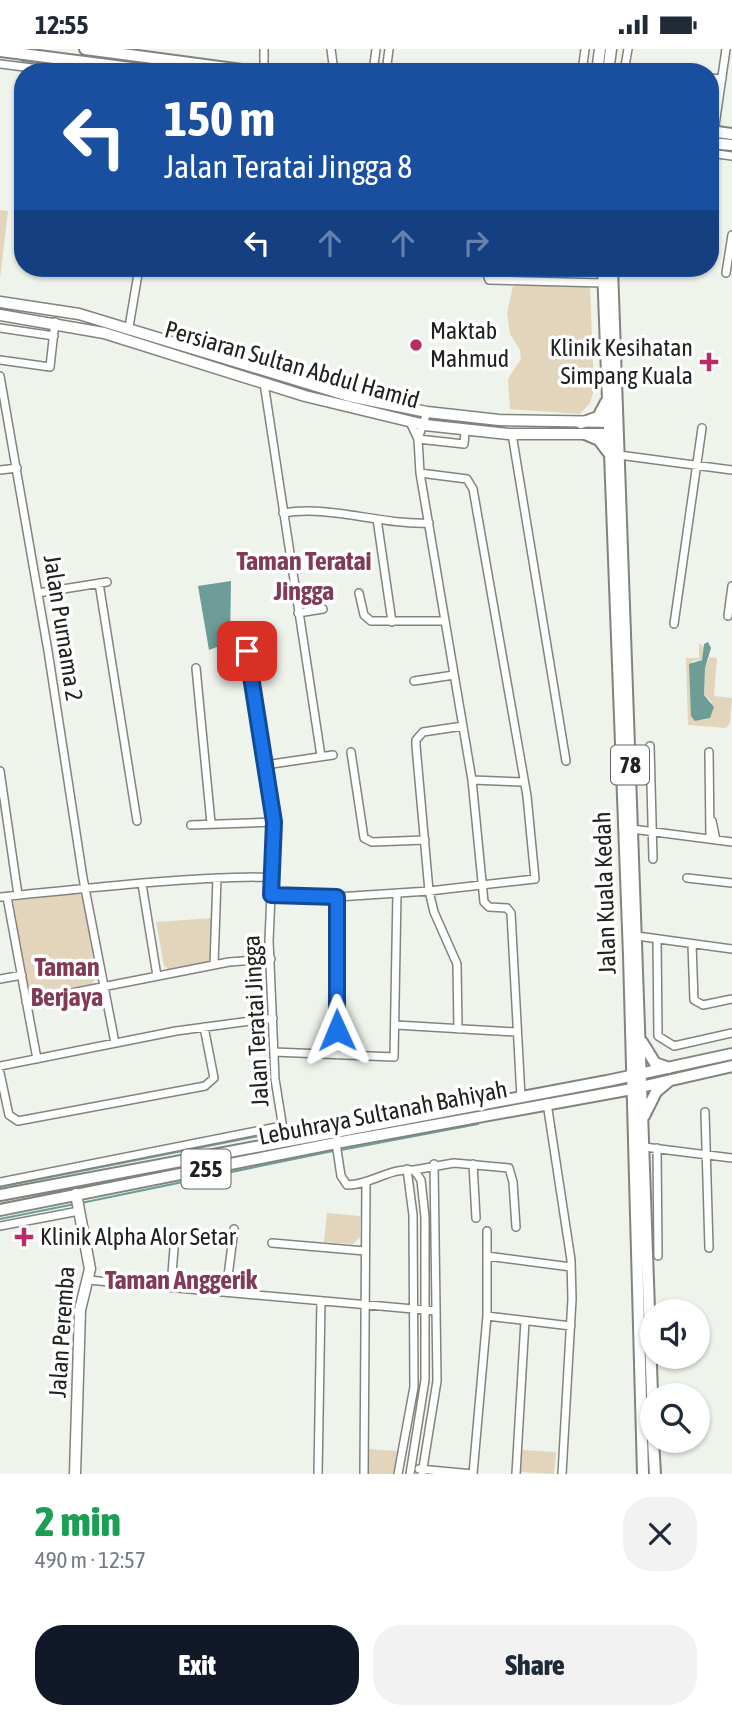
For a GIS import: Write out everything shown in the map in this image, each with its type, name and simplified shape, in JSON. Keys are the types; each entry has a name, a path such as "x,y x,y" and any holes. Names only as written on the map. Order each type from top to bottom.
{"main road":[{"path":"85,49 162,54 210,63"},
{"path":"0,51 92,63"},
{"name":"Jalan Kuala Kedah","path":"603,277 607,400 613,422"},
{"name":"Jalan Kuala Kedah","path":"612,277 613,434 632,920 637,936 641,1039 637,1088 643,1474"},
{"name":"Persiaran Sultan Abdul Hamid","path":"0,302 72,312 130,327 349,395 427,412 613,434"},
{"name":"Persiaran Sultan Abdul Hamid","path":"0,315 55,322 141,344 264,383 425,425 512,434 583,429 613,422"},
{"path":"141,344 145,332"},
{"path":"614,342 621,356 624,411 614,457"},
{"path":"607,400 598,417 583,429 604,445 614,457"},
{"name":"Jalan Kuala Kedah","path":"614,457 632,829 632,1062 637,1075"},
{"path":"641,1039 655,1063 670,1068"},
{"name":"Lebuhraya Sultanah Bahiyah","path":"0,1210 77,1203 413,1116 607,1081 732,1054"},
{"path":"607,1081 621,1074 632,1062"},
{"name":"Lebuhraya Sultanah Bahiyah","path":"0,1195 285,1141 405,1130 637,1088 732,1066"},
{"path":"599,1095 618,1097 626,1102 638,1119 656,1092 670,1080"},
{"path":"413,1116 416,1122 454,1120"},
{"name":"Jalan Kuala Kedah","path":"638,1119 644,1147 640,1237 650,1383"},
{"name":"Jalan Peremba","path":"75,1474 80,1310 89,1280 88,1254 77,1203"},
{"path":"653,1453 654,1474"}],"street":[{"path":"719,91 726,49"},
{"path":"45,57 46,63"},
{"path":"726,274 732,235"},
{"path":"130,327 138,277"},
{"path":"488,277 489,280 603,283"},
{"path":"0,361 50,367 55,322"},
{"path":"0,328 54,336"},
{"name":"Jalan Purnama 2","path":"0,376 85,887 116,1043"},
{"path":"264,383 321,757"},
{"path":"418,439 425,425 427,412"},
{"path":"410,422 418,439 420,473 472,780 485,905 508,908 510,911 521,1097"},
{"path":"674,624 702,428"},
{"path":"418,439 464,444 465,431"},
{"path":"0,435 11,432"},
{"path":"512,434 566,761"},
{"path":"614,457 732,470"},
{"path":"0,470 17,468"},
{"path":"271,895 337,897 429,891 535,879 527,796 473,489 467,479 420,473"},
{"path":"283,513 311,508 377,519 429,523"},
{"path":"377,519 392,622"},
{"path":"38,593 103,583 137,821"},
{"path":"728,616 732,586"},
{"path":"359,593 366,619 392,622 445,621"},
{"path":"298,613 323,609"},
{"name":"Jalan Teratai Jingga","path":"245,650 274,822 271,877 274,1052 285,1141"},
{"path":"196,668 211,823"},
{"path":"414,681 454,675"},
{"path":"458,1029 457,964 434,912 429,891 416,740 423,732 463,726"},
{"path":"650,746 653,859"},
{"path":"351,752 364,838 372,842 425,840"},
{"path":"709,752 712,821 716,827 713,839"},
{"path":"265,765 333,755"},
{"path":"0,771 4,828 18,895"},
{"path":"472,780 523,782"},
{"path":"191,825 274,822"},
{"path":"632,829 732,842"},
{"path":"37,1059 4,897 85,887 271,877"},
{"path":"214,965 217,878"},
{"path":"687,879 732,883"},
{"path":"142,884 157,976"},
{"path":"274,1052 394,1056 397,893"},
{"path":"337,897 337,1055"},
{"path":"637,936 732,949"},
{"path":"657,939 658,1036 674,1046 732,1033"},
{"path":"692,944 694,1000 703,1005 732,999"},
{"path":"26,1002 214,965 271,960"},
{"path":"0,979 22,975"},
{"path":"0,1066 204,1027 273,1018"},
{"path":"396,1025 516,1032"},
{"path":"0,1073 9,1115 18,1121 205,1086 214,1078 204,1027"},
{"path":"547,1103 571,1267 571,1326 562,1474"},
{"path":"705,1112 704,1154 709,1248"},
{"path":"0,1182 282,1126"},
{"path":"335,1137 345,1183 366,1184 389,1173 434,1164 506,1167 511,1170 516,1227"},
{"path":"644,1147 732,1158"},
{"path":"657,1148 658,1256"},
{"path":"422,1472 437,1381 437,1217 434,1164"},
{"path":"473,1164 476,1218"},
{"path":"398,1474 414,1387 413,1215 410,1170"},
{"path":"410,1170 421,1180 425,1217 425,1380 411,1471 473,1474 487,1317 487,1231"},
{"path":"364,1474 366,1184"},
{"path":"0,1226 77,1203"},
{"path":"413,1215 437,1217"},
{"path":"226,1292 234,1229"},
{"path":"272,1243 365,1251"},
{"path":"171,1287 174,1248"},
{"path":"487,1256 571,1267"},
{"path":"89,1280 436,1311"},
{"path":"318,1474 321,1301"},
{"path":"487,1317 571,1326"},
{"path":"516,1474 525,1321"},
{"path":"425,1380 437,1381"}],"shaded area":[{"path":"0,210 8,211 0,279"},
{"path":"513,286 590,286 594,390 590,403 580,414 510,409 508,379 521,359 520,350 510,334 507,314"},
{"path":"699,643 703,647 703,659 692,661 695,721 708,719 713,711 711,701 704,695 705,667 710,657 717,658 714,696 732,698 730,723 726,728 688,725 686,658 699,658"},
{"path":"78,893 83,896 96,977 92,984 35,994 28,991 13,901"},
{"path":"214,918 212,963 171,971 164,966 156,922"},
{"path":"327,1213 360,1216 360,1237 353,1244 324,1242"},
{"path":"369,1449 397,1451 393,1474 369,1474"},
{"path":"522,1450 556,1452 554,1474 521,1472"}],"water":[{"path":"231,581 230,642 209,650 198,586"},
{"path":"708,642 711,648 705,668 704,695 714,707 710,718 695,721 691,716 689,664 702,660 704,644"}],"waterway":[{"path":"23,59 38,61"},
{"path":"719,149 732,150"},
{"path":"341,1150 478,1124"},
{"path":"287,1131 316,1125"},
{"path":"0,1187 279,1132"},
{"path":"81,1203 333,1151"},
{"path":"0,1219 75,1204"}],"place":[{"name":"Maktab Mahmud","path":"416,345"},
{"name":"Klinik Kesihatan Simpang Kuala","path":"709,362"},
{"name":"Klinik Alpha Alor Setar","path":"24,1237"}],"district":[{"name":"Taman Teratai Jingga","path":"304,576"},
{"name":"Taman Berjaya","path":"67,982"},
{"name":"Taman Anggerik","path":"181,1280"}],"route":[{"path":"247,651 274,822 275,849 271,895 337,897 337,1030"}]}
